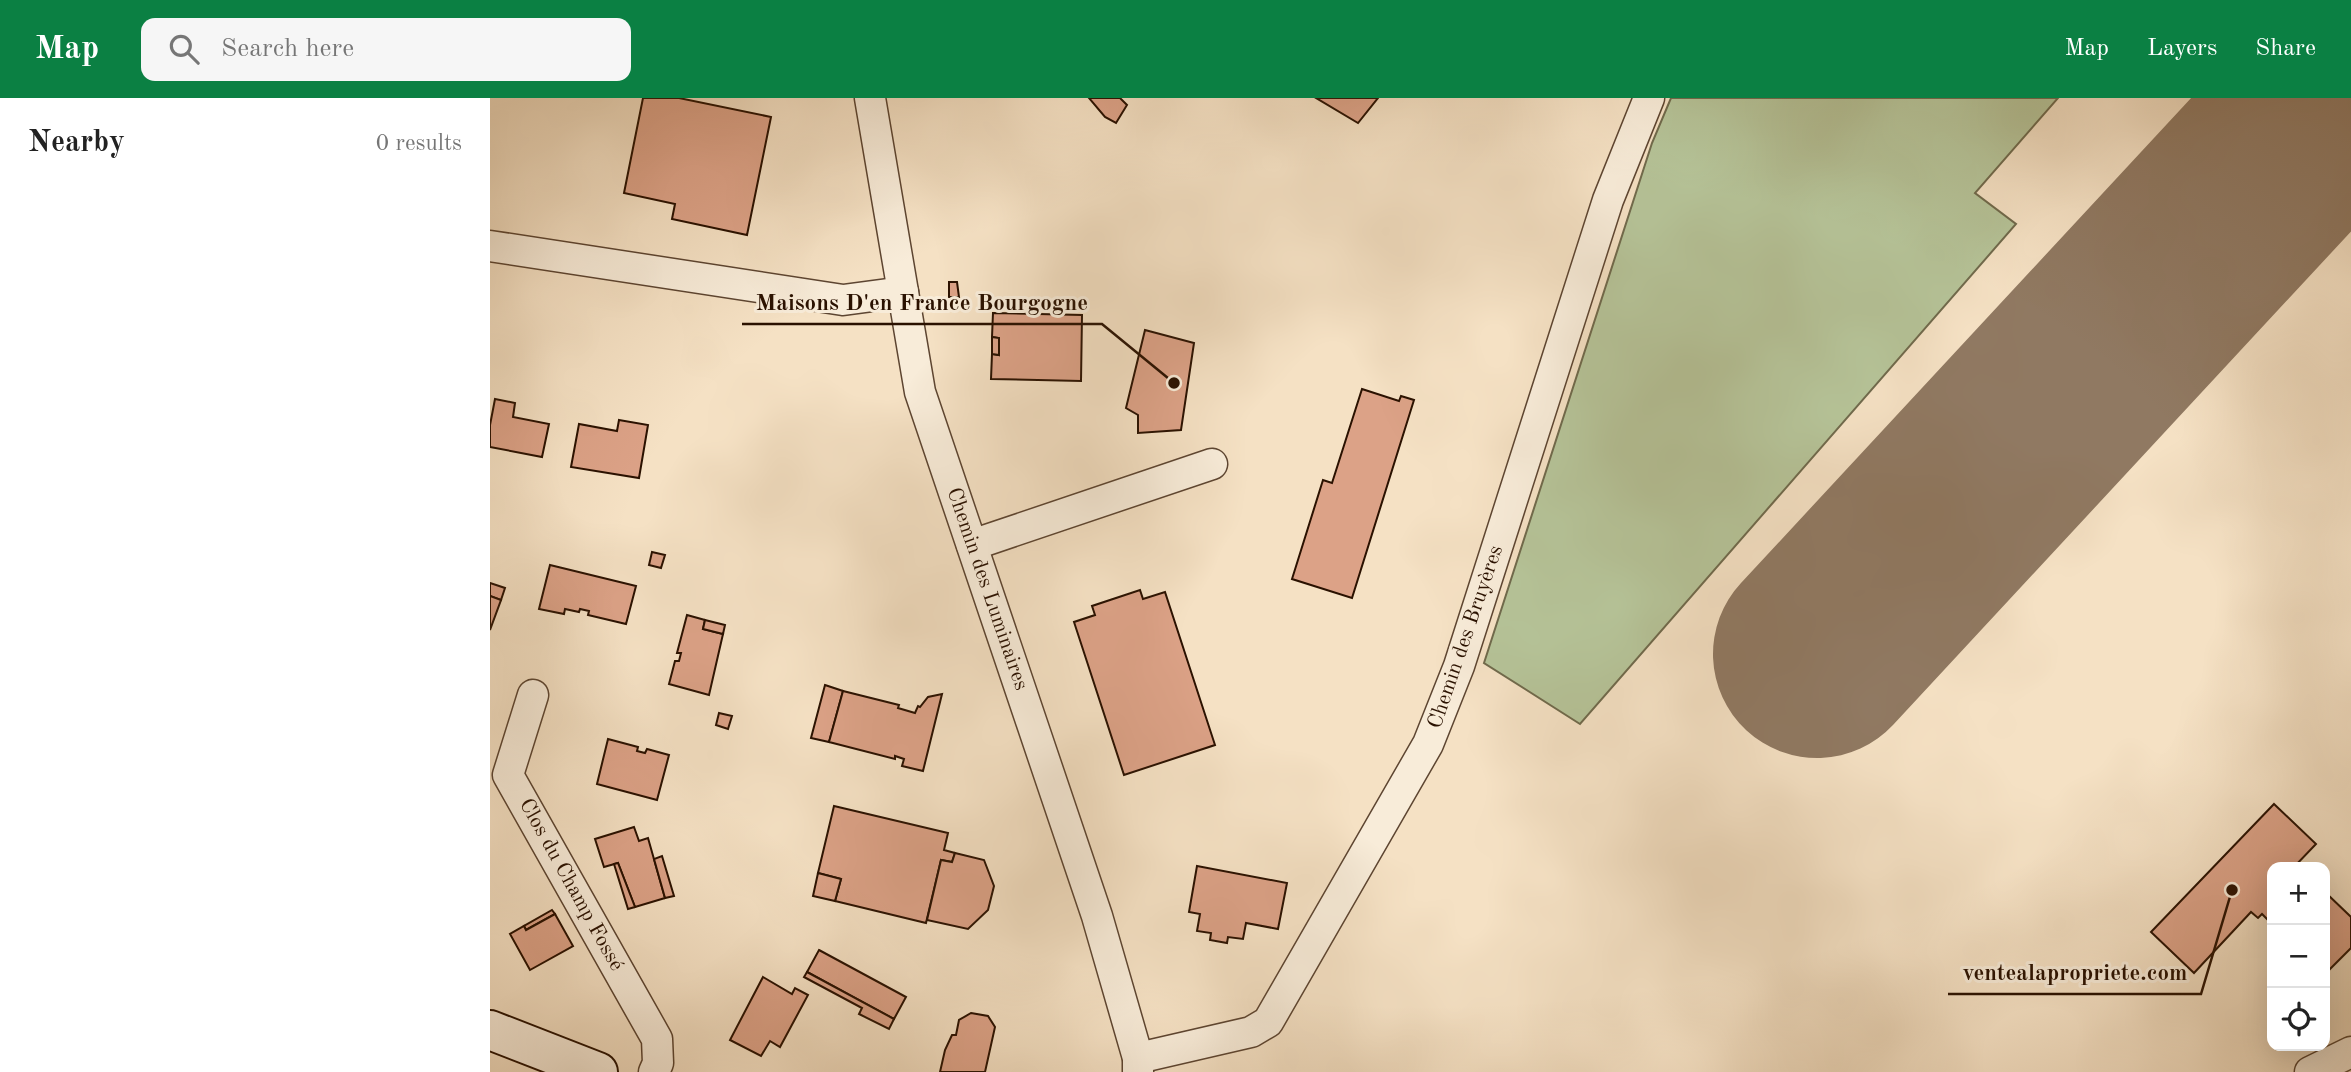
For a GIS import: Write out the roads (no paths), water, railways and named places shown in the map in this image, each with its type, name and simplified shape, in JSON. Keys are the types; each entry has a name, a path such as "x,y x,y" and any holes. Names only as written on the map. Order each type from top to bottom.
{"street":[{"name":"Chemin des Luminaires","path":"870,98 920,393 1097,916 1138,1065"},
{"name":"Chemin des Bruyères","path":"1138,1065 1251,1032 1268,1022 1428,744 1463,653 1608,200 1649,98"},
{"path":"490,246 843,300 903,292"},
{"path":"972,545 1212,464"},
{"name":"Clos du Champ Fossé","path":"533,695 508,775 657,1039 658,1063 654,1072"},
{"path":"490,1030 598,1072"},
{"path":"2310,1072 2351,1052"}],"place":[{"name":"Maisons D'en France Bourgogne","path":"1174,383"},
{"name":"ventealapropriete.com","path":"2232,890"}]}
